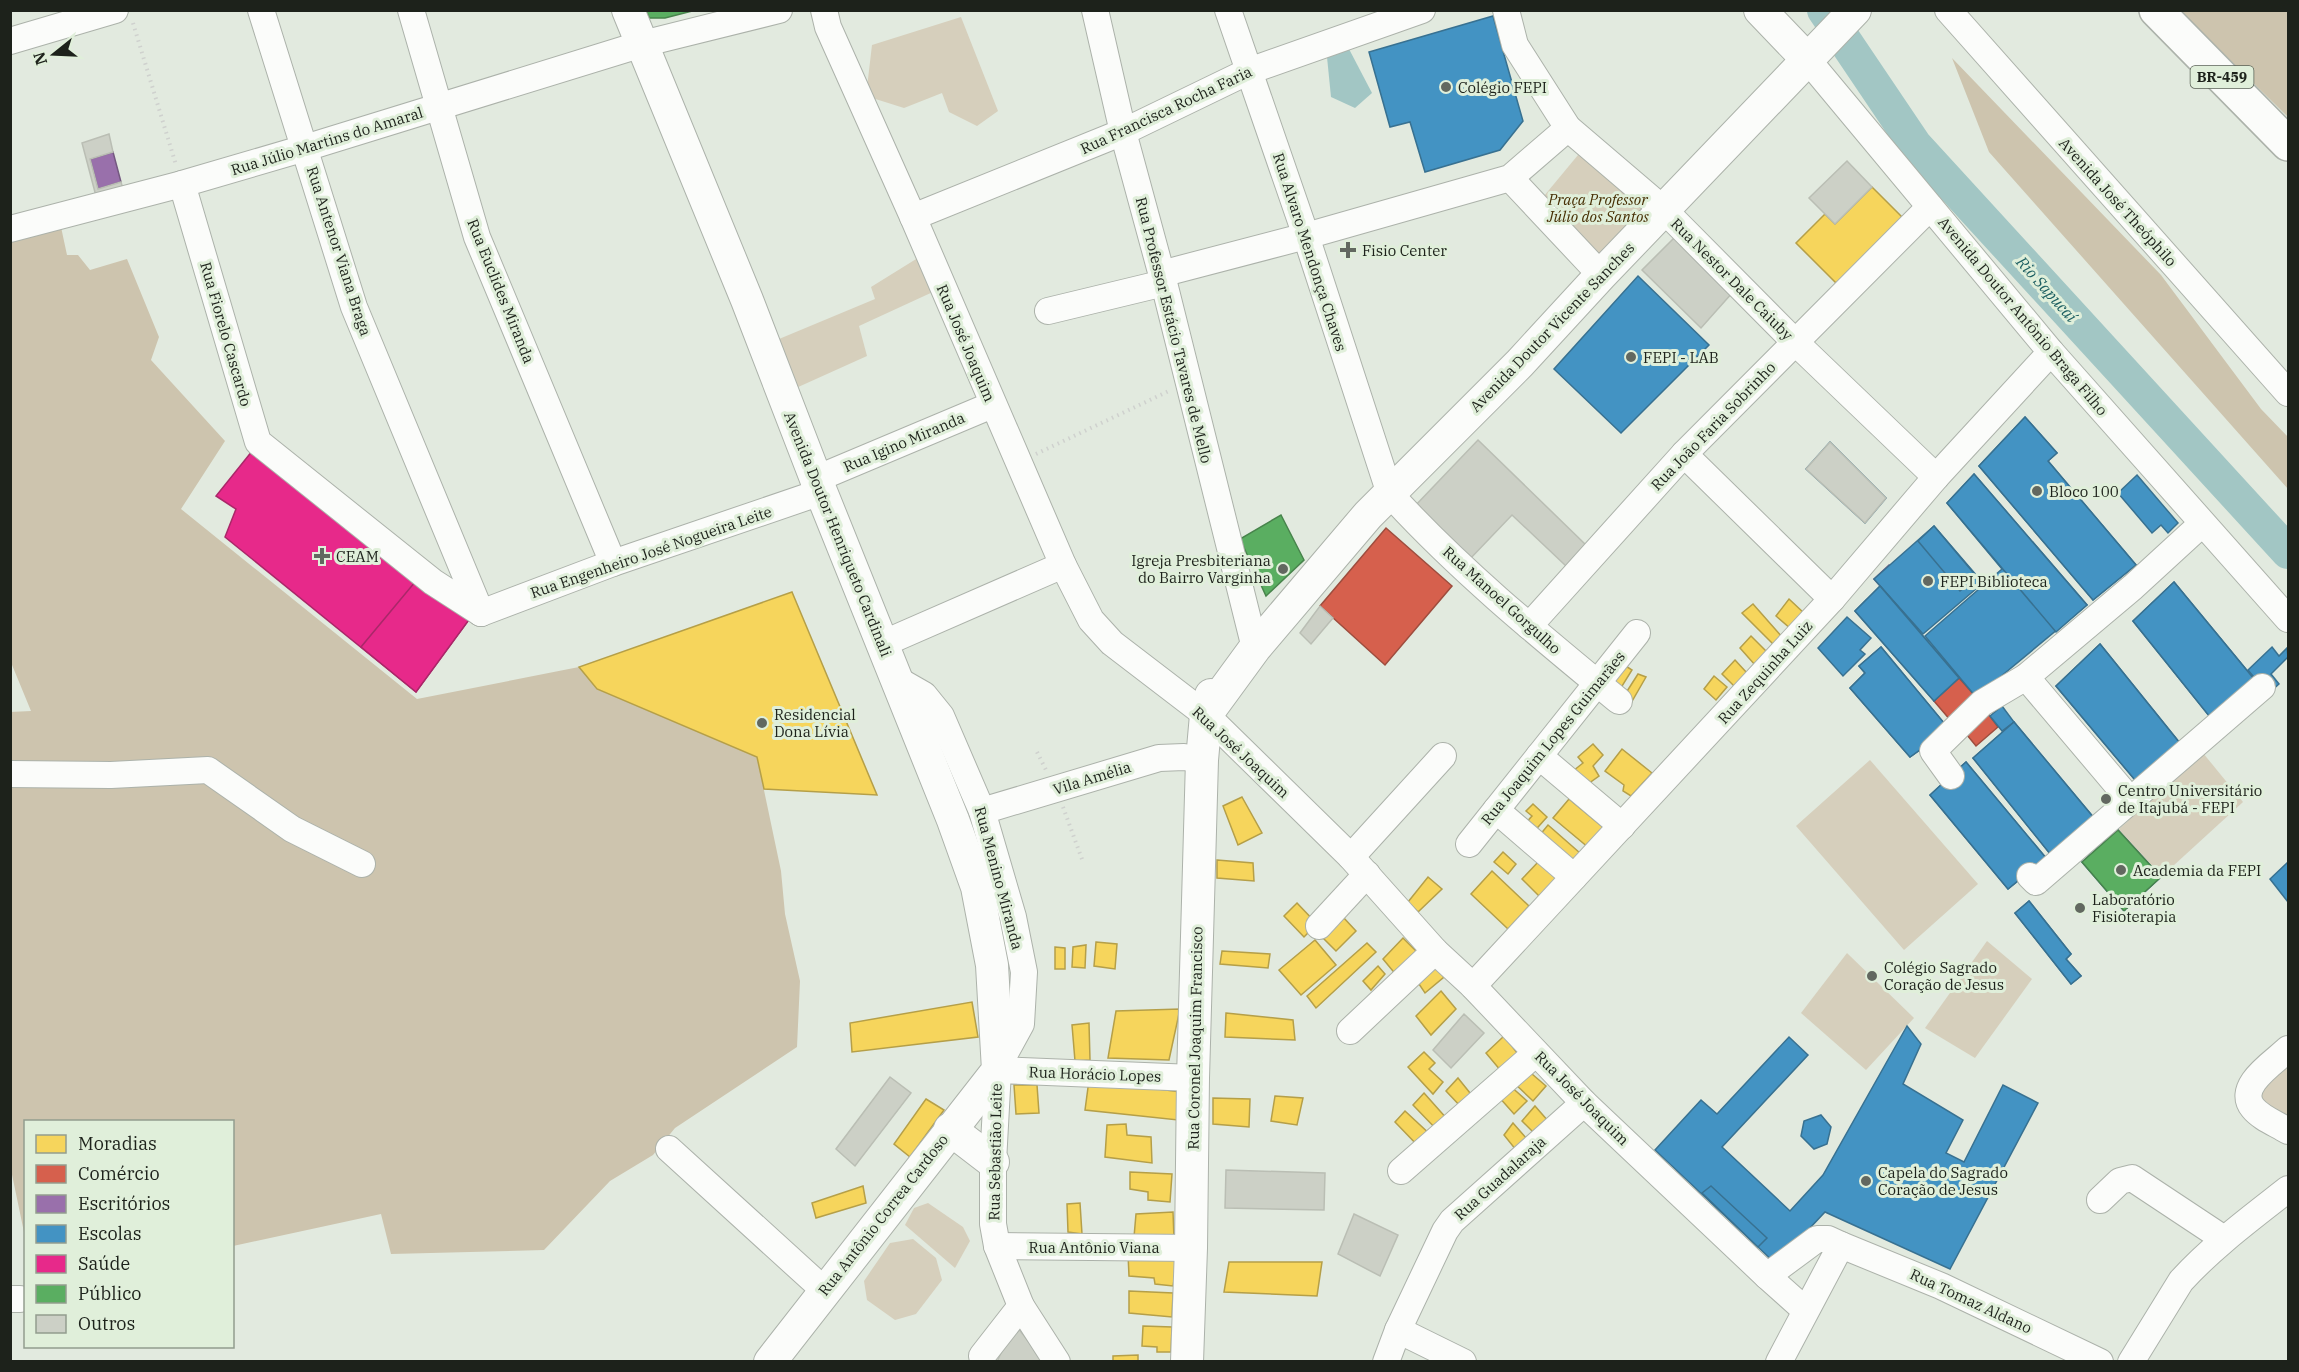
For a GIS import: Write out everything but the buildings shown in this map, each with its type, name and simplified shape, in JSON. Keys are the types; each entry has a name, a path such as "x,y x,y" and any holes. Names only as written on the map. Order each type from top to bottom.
{"highway":[{"name":"BR-459","path":"2156,10 2289,144"}],"main road":[{"name":"Avenida Doutor Henriqueto Cardinali","path":"628,10 747,300 818,486 953,820 977,887 992,965 998,1068"},
{"name":"Avenida Doutor Antônio Braga Filho","path":"1760,10 1810,56"},
{"name":"Avenida Doutor Vicente Sanches","path":"1206,716 1209,697 1241,654 1255,648 1368,515 1520,363 1601,275 1855,10"},
{"name":"Rua Coronel Joaquim Francisco","path":"1187,1362 1202,760 1206,716"},
{"name":"Rua Antônio Correa Cardoso","path":"770,1362 998,1068"},
{"path":"950,1129 993,1162"}],"street":[{"name":"Rua Antenor Viana Braga","path":"261,10 354,307 420,468 458,552 481,613"},
{"name":"Rua Euclides Miranda","path":"411,10 477,237 613,563"},
{"name":"Rua Júlio Martins do Amaral","path":"10,229 182,184 305,148 642,44 779,10"},
{"name":"Rua José Joaquim","path":"824,10 828,27 913,217 992,405 1063,565 1091,620 1112,643 1206,716 1359,865 1435,951 1473,986 1584,1103 1805,1310"},
{"name":"Rua Professor Estácio Tavares de Mello","path":"1095,10 1255,648"},
{"name":"Rua Alvaro Mendonça Chaves","path":"1228,10 1306,236 1390,494"},
{"name":"Rua Francisca Rocha Faria","path":"913,217 1124,132 1249,71 1422,10"},
{"name":"Rua Nestor Dale Caiuby","path":"1506,10 1515,45 1568,128 1664,210 1795,342 1936,477"},
{"name":"Avenida José Theóphilo","path":"1948,10 2289,393"},
{"path":"10,41 124,16"},
{"name":"Avenida Doutor Antônio Braga Filho","path":"1810,56 1930,207 2051,352 2289,619"},
{"path":"1048,311 1510,178 1568,128"},
{"path":"1510,178 1601,275"},
{"name":"Rua Fiorelo Cascardo","path":"182,184 258,442 433,582 481,613"},
{"name":"Rua João Faria Sobrinho","path":"1529,626 1684,454 1930,207"},
{"name":"Rua Zequinha Luiz","path":"1473,986 1832,599 1936,477 2051,352"},
{"name":"Rua Igino Miranda","path":"818,486 992,405"},
{"path":"1684,454 1832,599"},
{"name":"Rua Engenheiro José Nogueira Leite","path":"481,613 818,486"},
{"name":"Rua Manoel Gorgulho","path":"1390,494 1414,520 1529,626 1619,702"},
{"path":"1951,776 1933,751 1982,703 2026,677 2133,587 2193,532"},
{"path":"433,582 458,552"},
{"path":"882,644 1063,565"},
{"name":"Rua Joaquim Lopes Guimarães","path":"1469,844 1637,633"},
{"path":"2026,677 2130,800"},
{"name":"Rua Menino Miranda","path":"896,679 924,695 942,716 982,811 1013,917 1024,972 1021,1024 998,1068"},
{"path":"2030,876 2036,882 2086,832 2130,800 2262,687"},
{"path":"1319,926 1359,865 1443,756"},
{"path":"1539,756 1622,826"},
{"name":"Vila Amélia","path":"982,811 1159,758 1184,757 1202,760"},
{"path":"10,774 111,775 208,770 292,829 362,864"},
{"path":"1496,810 1575,877"},
{"path":"1350,1030 1435,951"},
{"path":"2289,1049 2257,1077 2250,1087 2248,1096 2252,1107 2289,1131"},
{"path":"1401,1171 1536,1053"},
{"name":"Rua Horácio Lopes","path":"998,1068 1193,1078"},
{"name":"Rua Sebastião Leite","path":"998,1068 993,1162 993,1224 997,1246 1021,1306 1057,1362"},
{"name":"Rua Guadalaraja","path":"1386,1362 1398,1330 1445,1231 1452,1221 1584,1103"},
{"path":"669,1149 825,1292"},
{"path":"2100,1200 2120,1181 2132,1178 2224,1239"},
{"path":"2131,1362 2181,1281 2224,1239 2289,1189"},
{"name":"Rua Tomaz Aldano","path":"1767,1276 1817,1239 1828,1239 1941,1286 2100,1362"},
{"path":"1779,1362 1841,1245"},
{"name":"Rua Antônio Viana","path":"997,1246 1191,1248"},
{"path":"982,1356 1021,1306"},
{"path":"1398,1330 1463,1362"}],"path":[{"path":"124,16 182,184"},
{"path":"1019,462 1188,382"}],"green space":[{"path":"961,17 998,111 977,126 949,112 942,93 904,108 866,96 872,45"},
{"name":"Praça Professor Júlio dos Santos","path":"1583,149 1644,208 1599,254 1544,196"},
{"path":"921,256 935,291 859,326 867,356 796,388 779,339 875,299 871,287"},
{"path":"2203,753 2243,802 2161,877 2118,830"},
{"path":"1870,760 1978,884 1904,950 1796,826"},
{"path":"1987,941 2032,979 1975,1058 1925,1028"},
{"path":"1847,953 1914,1018 1866,1070 1801,1013"},
{"path":"2284,1066 2288,1071 2288,1121 2261,1105 2258,1089"},
{"path":"928,1203 963,1227 970,1241 955,1268 905,1225 914,1208"},
{"path":"913,1239 936,1258 942,1280 916,1314 895,1320 867,1300 864,1281 890,1243"}],"shaded area":[{"path":"2180,11 2288,11 2288,117"},
{"path":"1952,58 2161,275 2261,409 2288,437 2288,489 1989,152"},
{"path":"61,227 67,255 78,255 90,270 127,259 159,337 151,360 225,441 181,509 417,699 579,667 597,689 757,757 781,871 785,914 800,981 797,1047 675,1128 653,1155 610,1181 544,1250 391,1254 381,1214 234,1246 234,1120 24,1120 24,1232 10,1165 10,712 31,711 10,660 11,237"}],"water":[{"path":"1349,49 1372,93 1355,108 1331,97 1327,57"}],"waterway":[{"name":"Rio Sapucaí","path":"1824,10 1915,145 2288,552"}],"place":[{"name":"Colégio FEPI","path":"1446,87"},
{"name":"Fisio Center","path":"1348,250"},
{"name":"FEPI - LAB","path":"1631,357"},
{"name":"Bloco 100","path":"2037,491"},
{"name":"CEAM","path":"322,556"},
{"name":"Igreja Presbiteriana do Bairro Varginha","path":"1283,569"},
{"name":"FEPI Biblioteca","path":"1928,581"},
{"name":"Residencial Dona Lívia","path":"762,723"},
{"name":"Centro Universitário de Itajubá - FEPI","path":"2106,799"},
{"name":"Academia da FEPI","path":"2121,870"},
{"name":"Laboratório Fisioterapia","path":"2080,908"},
{"name":"Colégio Sagrado Coração de Jesus","path":"1872,976"},
{"name":"Capela do Sagrado Coração de Jesus","path":"1866,1181"}]}
